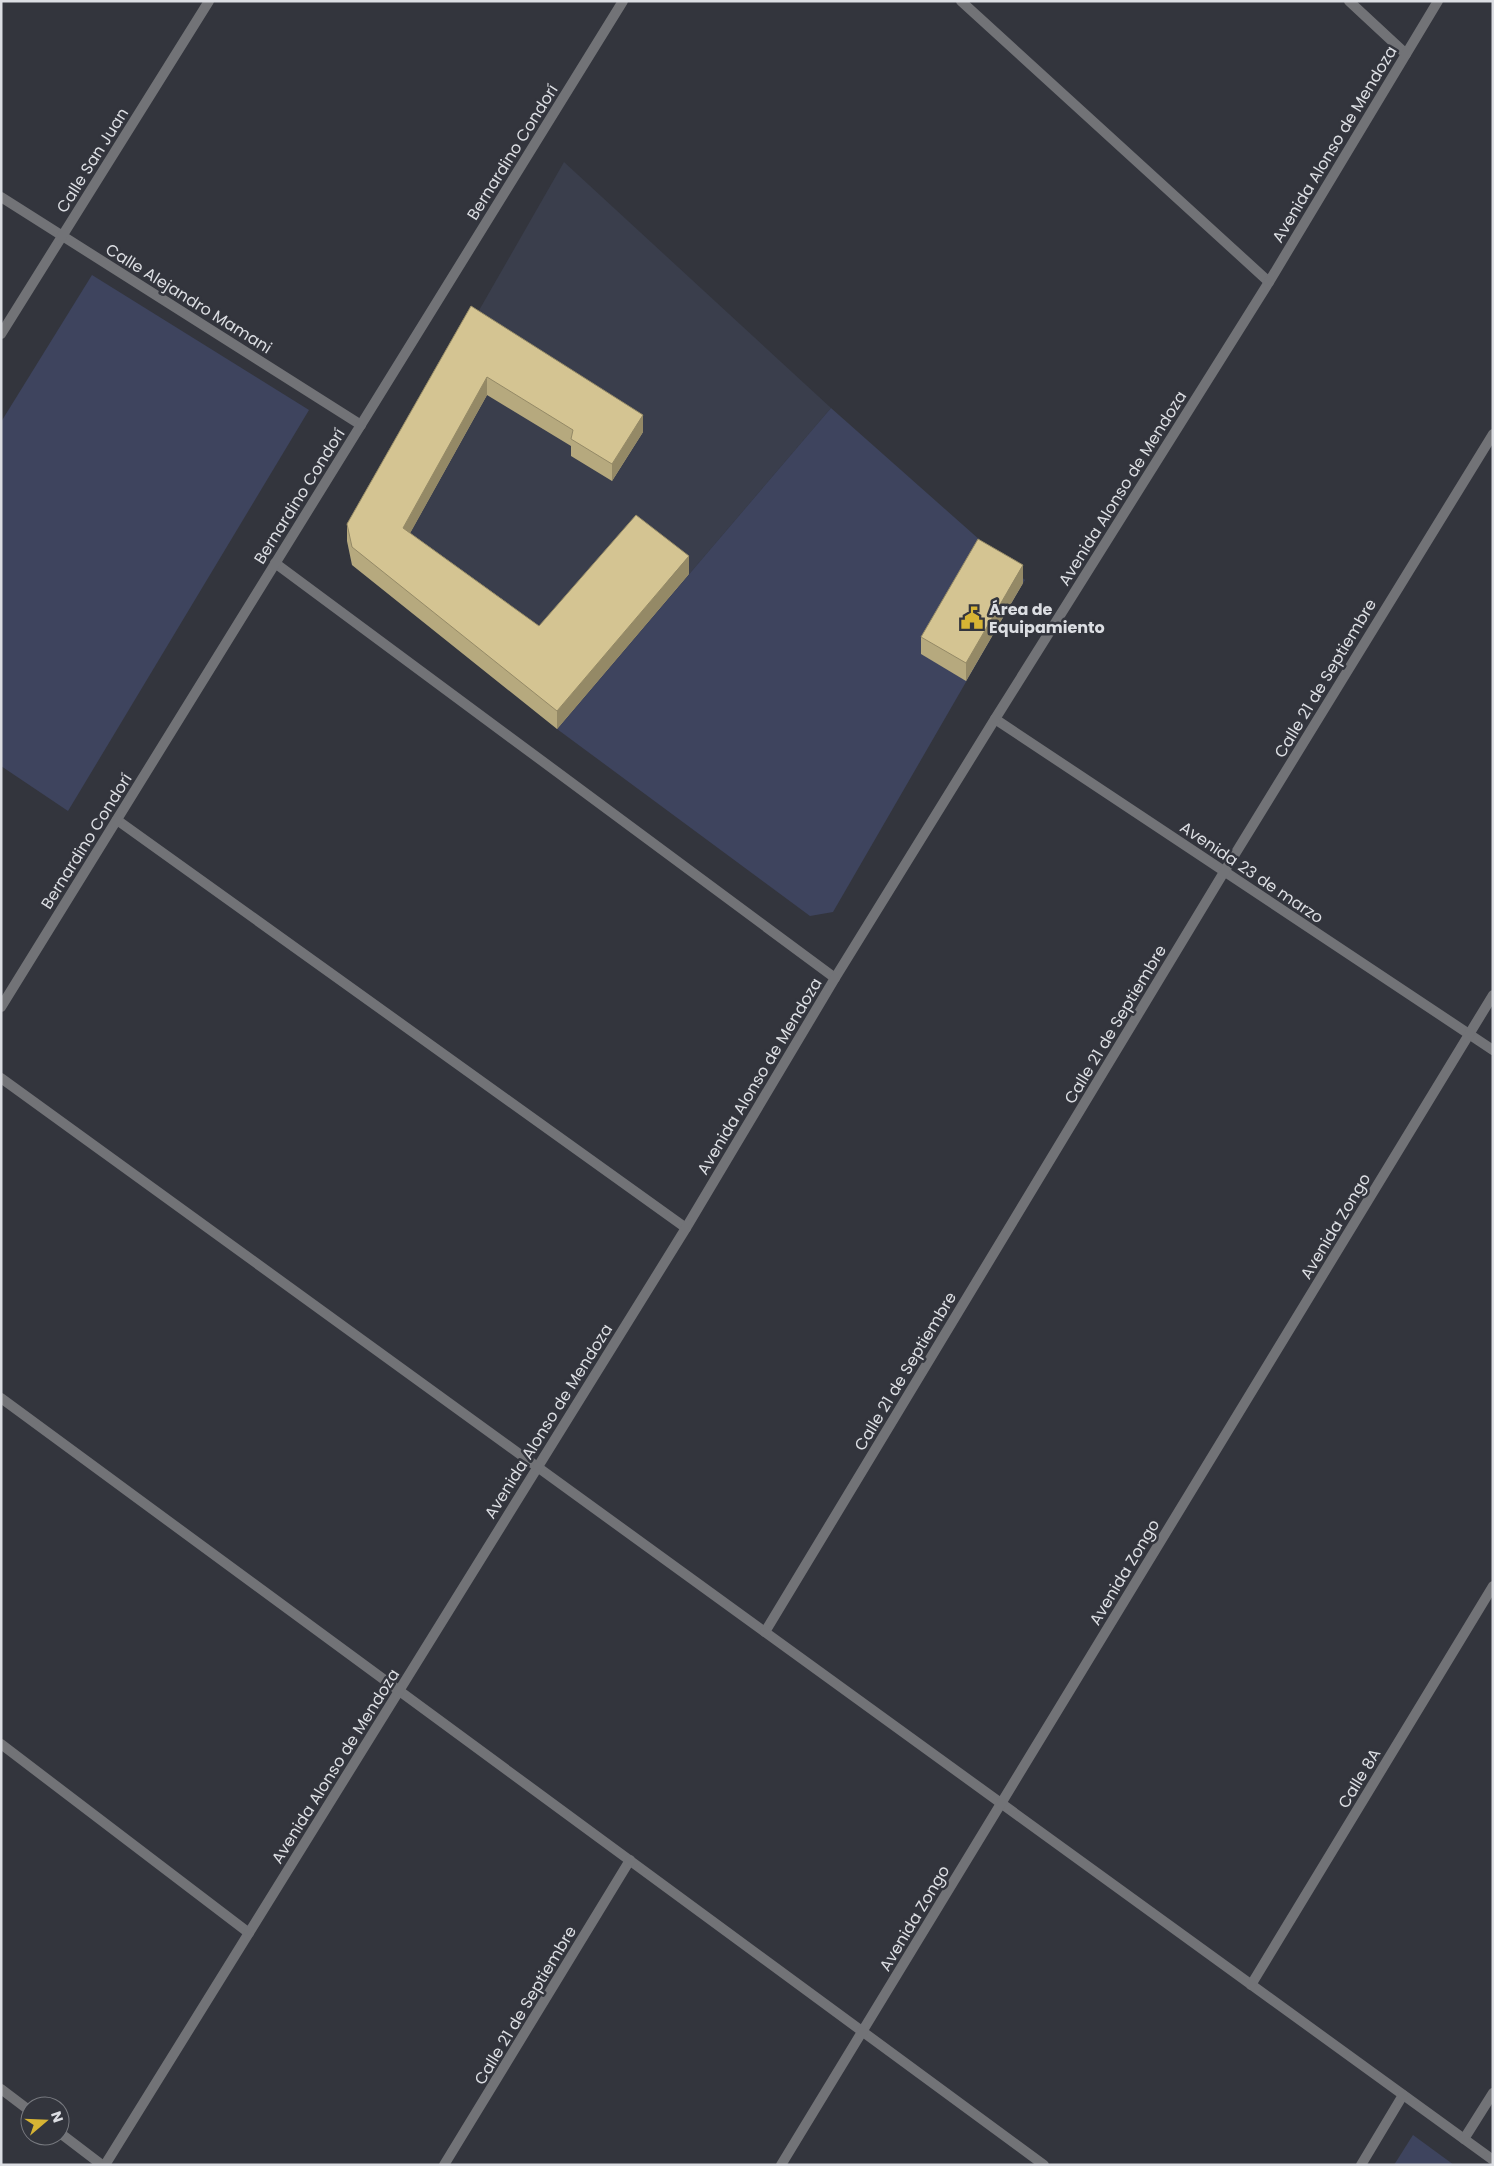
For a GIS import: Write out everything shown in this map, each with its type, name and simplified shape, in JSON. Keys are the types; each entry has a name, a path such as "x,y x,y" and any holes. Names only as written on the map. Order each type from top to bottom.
{"street":[{"name":"Calle San Juan","path":"1,334 209,1"},
{"name":"Bernardino Condorí","path":"1,1007 622,1"},
{"path":"961,1 1269,282"},
{"path":"1349,1 1406,54"},
{"name":"Avenida Alonso de Mendoza","path":"103,2165 400,1691 686,1228 835,978 1269,282 1438,1"},
{"name":"Calle Alejandro Mamani","path":"1,197 361,424"},
{"name":"Calle 21 de Septiembre","path":"764,1632 1224,872 1493,434"},
{"path":"275,563 835,978"},
{"name":"Avenida 23 de marzo","path":"995,719 1493,1050"},
{"path":"117,820 686,1228"},
{"name":"Avenida Zongo","path":"781,2165 1493,995"},
{"path":"1,1078 1493,2160"},
{"path":"1,1398 1044,2165"},
{"name":"Calle 8A","path":"1251,1985 1493,1586"},
{"path":"1,1744 249,1933"},
{"name":"Calle 21 de Septiembre","path":"444,2165 630,1860"},
{"path":"1,2089 20,2103"},
{"path":"1464,2139 1493,2092"},
{"path":"1361,2165 1403,2095"},
{"path":"70,2140 103,2165"}],"shaded area":[{"path":"564,162 831,408 557,729 352,565 347,541"},
{"path":"92,275 309,410 68,811 1,766 1,422"},
{"path":"831,408 1025,580 833,912 810,916 557,729"},
{"path":"1413,2135 1454,2165 1394,2165"}],"building":[{"path":"471,306 643,415 612,464 571,439 573,430 487,377 403,528 539,626 636,515 689,556 557,711 352,547 347,524"},
{"name":"Área de Equipamiento","path":"978,539 1023,565 966,663 921,637"}],"place":[{"name":"Área de Equipamiento","path":"972,618"}]}
